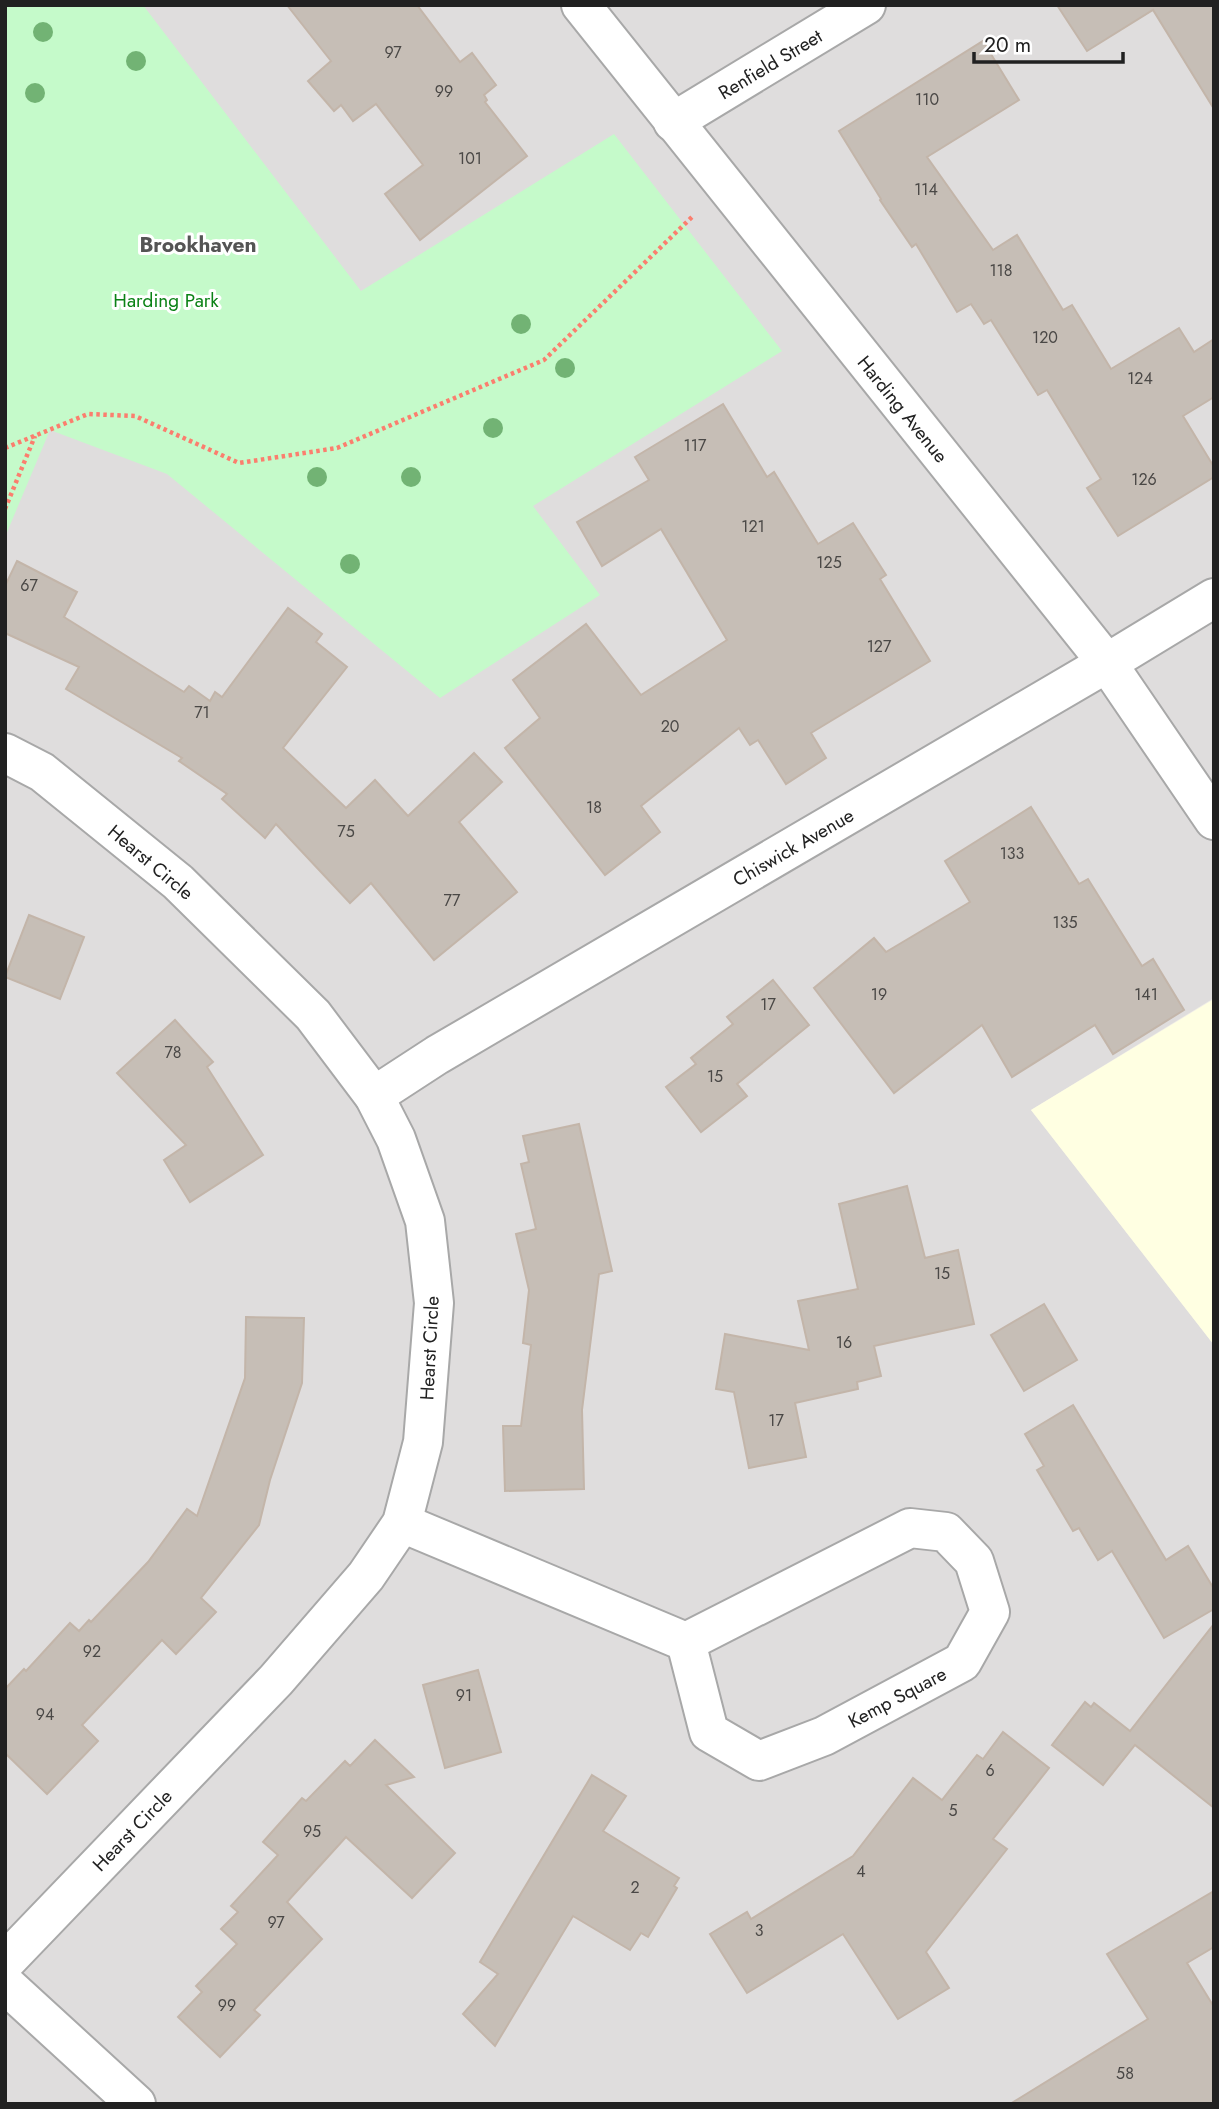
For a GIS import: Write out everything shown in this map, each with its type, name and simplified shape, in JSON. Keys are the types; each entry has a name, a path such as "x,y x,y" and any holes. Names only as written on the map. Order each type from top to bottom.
{"street":[{"name":"Harding Avenue","path":"581,5 1107,663 1214,820"},
{"name":"Renfield Street","path":"673,122 866,5"},
{"name":"Chiswick Avenue","path":"374,1096 437,1055 1214,598"},
{"name":"Hearst Circle","path":"5,753 42,772 178,882 313,1015 374,1096 396,1139 425,1221 435,1303 423,1442 402,1523 366,1576 276,1680 5,1962"},
{"path":"402,1523 686,1642"},
{"name":"Kemp Square","path":"910,1528 946,1532 974,1561 990,1612 962,1662 824,1735 759,1760 709,1732 686,1642 910,1528"},
{"path":"5,1984 136,2104"}],"path":[{"path":"5,448 88,414 135,416 239,463 337,448 544,359 693,215"},
{"path":"5,509 36,435"}],"shaded area":[{"path":"5,5 1214,5 1214,998 1031,1110 1214,1345 1214,2104 5,2104"},
{"path":"1214,999 1214,1345 1031,1110"}],"green space":[{"name":"Harding Park","path":"5,5 143,5 361,291 614,134 782,351 533,506 600,595 440,698 167,474 50,430 5,537"}],"building":[{"path":"287,5 417,5 460,62 472,53 496,85 484,95 487,100 485,102 527,156 420,240 385,194 423,165 376,104 353,121 341,105 334,111 308,81 331,61"},
{"path":"1057,5 1214,5 1214,109 1153,10 1087,51"},
{"path":"983,41 1019,100 927,157 993,250 1017,235 1063,310 1072,305 1111,369 1179,328 1194,352 1214,339 1214,397 1183,416 1214,467 1214,477 1118,536 1087,488 1101,479 1047,390 1038,395 991,320 984,324 971,304 957,312 916,244 912,247 880,200 839,131"},
{"path":"723,404 767,477 774,472 818,544 853,523 886,575 880,579 930,661 811,733 826,758 786,784 758,740 750,745 739,728 641,806 660,832 605,875 505,748 540,718 513,680 586,624 641,695 727,640 661,529 602,566 577,522 649,480 635,457"},
{"path":"17,561 77,592 64,617 184,692 189,686 210,701 215,692 222,697 288,608 322,634 316,642 347,667 283,748 346,808 375,780 408,816 474,753 502,782 459,822 517,892 434,960 371,883 350,903 276,824 265,838 222,799 227,794 179,761 182,758 66,689 79,667 5,633 5,586"},
{"path":"1031,807 1079,884 1088,879 1142,966 1153,959 1184,1010 1113,1054 1095,1025 1012,1077 982,1025 894,1093 814,988 874,938 886,952 970,902 945,861"},
{"path":"29,915 84,937 60,999 5,977"},
{"path":"773,980 809,1025 737,1084 747,1096 701,1132 666,1087 696,1064 691,1058 733,1024 727,1017"},
{"path":"175,1020 213,1062 207,1067 263,1155 190,1202 164,1160 186,1145 117,1073"},
{"path":"579,1124 612,1271 599,1274 582,1410 584,1489 505,1491 503,1426 521,1426 531,1345 523,1343 529,1290 516,1234 536,1229 521,1164 529,1162 523,1136"},
{"path":"907,1186 925,1258 958,1250 974,1324 874,1346 881,1376 857,1382 858,1389 795,1403 806,1457 749,1468 734,1392 716,1389 725,1334 809,1350 798,1301 858,1289 839,1204"},
{"path":"1044,1304 1077,1360 1024,1391 991,1335"},
{"path":"246,1317 304,1318 302,1383 270,1480 259,1525 201,1598 216,1612 176,1654 162,1640 82,1725 98,1741 47,1794 5,1753 5,1689 24,1669 26,1671 70,1623 79,1631 89,1620 91,1622 148,1562 187,1509 197,1516 245,1378"},
{"path":"1073,1405 1166,1560 1188,1546 1214,1589 1214,1609 1164,1638 1112,1551 1098,1560 1079,1528 1073,1531 1037,1470 1044,1466 1025,1434"},
{"path":"1214,1624 1214,1808 1135,1745 1103,1785 1052,1745 1085,1702 1091,1707 1094,1703 1130,1731"},
{"path":"478,1670 501,1752 445,1768 423,1685"},
{"path":"1003,1732 1049,1768 993,1839 1007,1849 926,1952 949,1988 898,2019 843,1934 747,1993 710,1934 747,1912 751,1919 853,1856 913,1778 942,1800 977,1755 983,1759"},
{"path":"375,1740 414,1777 386,1785 455,1853 412,1898 346,1837 287,1902 322,1939 254,2010 260,2015 220,2057 178,2017 202,1992 196,1986 237,1944 221,1929 238,1912 231,1906 278,1855 263,1842 302,1798 306,1801 345,1761 350,1766"},
{"path":"592,1775 626,1796 603,1831 679,1878 674,1886 677,1888 648,1937 641,1933 630,1950 573,1916 495,2046 463,2014 498,1974 480,1962"},
{"path":"1214,1891 1214,1947 1187,1963 1214,2007 1214,2104 1010,2104 1148,2019 1107,1954"}],"district":[{"name":"Brookhaven","path":"198,245"}]}
